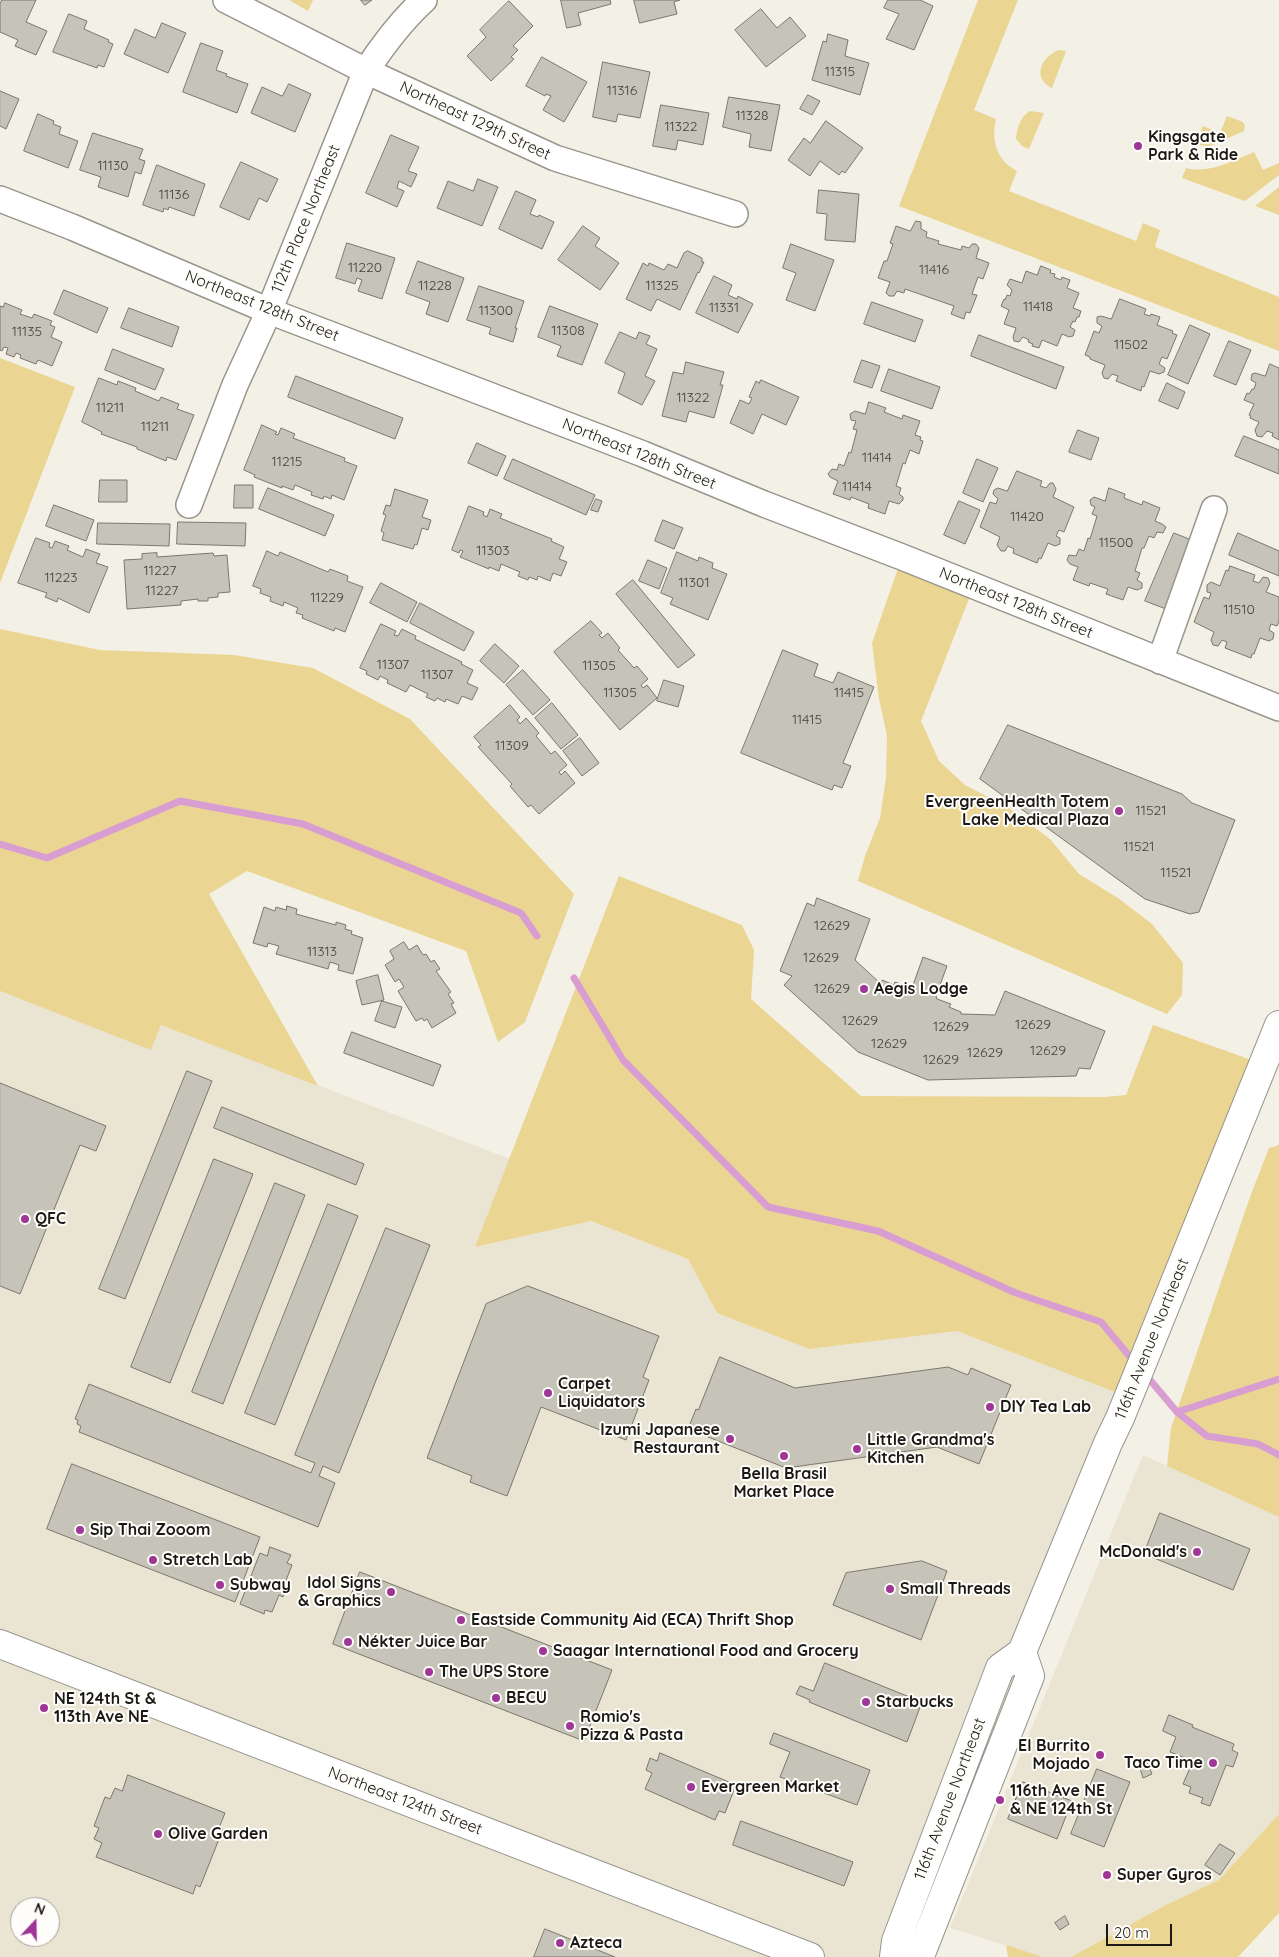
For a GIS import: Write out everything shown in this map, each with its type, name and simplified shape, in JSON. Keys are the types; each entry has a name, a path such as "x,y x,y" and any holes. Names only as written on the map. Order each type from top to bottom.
{"street":[{"name":"Northeast 129th Street","path":"226,0 366,71 556,158 735,214"},
{"name":"112th Place Northeast","path":"188,505 235,385 269,311 366,71 407,15 424,0"},
{"name":"Northeast 128th Street","path":"0,199 72,227 269,311 643,454 764,504 902,557 1279,708"},
{"path":"1160,661 1214,509"},
{"name":"116th Avenue Northeast","path":"894,1957 896,1941 1000,1668 1022,1652 1122,1412 1279,1025"},
{"name":"Northeast 124th Street","path":"0,1644 810,1957"},
{"name":"116th Avenue Northeast","path":"917,1957 922,1951 1030,1676 1022,1652"}],"shaded area":[{"path":"289,0 313,0 308,11"},
{"path":"978,0 1018,0 974,110 996,119 994,134 997,149 1004,161 1017,171 1009,191 1136,241 1143,223 1160,230 1155,247 1279,297 1279,351 899,206"},
{"path":"1059,50 1066,51 1052,88 1042,79 1041,68 1048,57"},
{"path":"1030,111 1044,113 1029,149 1022,146 1016,139 1020,123"},
{"path":"1227,116 1243,122 1245,126 1244,131 1210,146 1196,145 1203,126 1220,133"},
{"path":"1254,152 1263,170 1279,163 1279,175 1245,201 1182,178 1186,168 1212,168"},
{"path":"1279,187 1279,215 1255,206"},
{"path":"0,358 75,387 0,583"},
{"path":"902,557 974,586 921,721 939,761 965,785 1009,808 1050,839 1079,874 1118,898 1152,924 1183,963 1182,995 1167,1014 858,881 865,856 880,818 886,778 887,735 879,699 872,643"},
{"path":"0,629 100,650 234,655 313,668 410,719 574,894 525,1022 498,1042 466,951 247,871 209,894 318,1086 161,1025 151,1050 0,991"},
{"path":"619,876 742,925 754,950 751,999 861,1096 1105,1097 1126,1095 1153,1025 1263,1064 1128,1397 957,1331 809,1349 717,1313 688,1259 591,1221 475,1247"},
{"path":"0,991 151,1049 161,1025 510,1159 475,1247 590,1221 688,1259 717,1313 809,1349 957,1331 1128,1397 902,1957 0,1957"},
{"path":"1279,1145 1279,1517 1167,1466 1171,1428 1250,1197 1269,1148"},
{"path":"1143,1455 1279,1517 1279,1814 1219,1880 1166,1905 1071,1957 1043,1957 950,1928"},
{"path":"1279,1814 1279,1913 1238,1957 1071,1957 1166,1905 1219,1880"},
{"path":"1006,1945 1043,1957 1008,1957"}],"building":[{"path":"2,0 36,0 26,22 47,31 36,55 15,46 18,40 0,32 0,4"},
{"path":"361,0 372,0 365,5"},
{"path":"561,0 610,0 611,4 578,13 581,25 567,28"},
{"path":"634,0 680,0 674,2 677,14 640,23"},
{"path":"888,0 920,0 933,6 914,50 886,39 899,14 884,8"},
{"path":"509,1 533,26 513,46 518,50 511,57 514,59 491,81 467,56 486,37 480,30"},
{"path":"761,9 777,28 790,17 806,36 766,67 735,30"},
{"path":"69,14 87,21 84,29 109,40 108,42 113,44 104,67 98,65 97,68 53,52"},
{"path":"162,23 186,33 168,73 124,54 135,29 155,38"},
{"path":"828,34 848,40 845,56 869,63 860,95 812,80 823,41 826,42"},
{"path":"201,43 223,51 216,70 248,84 237,113 183,92"},
{"path":"542,57 587,82 564,122 543,110 551,96 546,94 545,96 526,86"},
{"path":"603,62 650,72 640,118 618,114 616,122 593,117"},
{"path":"289,84 311,94 295,132 251,113 262,87 282,96"},
{"path":"0,91 19,99 6,129 0,126"},
{"path":"808,95 820,101 812,115 800,109"},
{"path":"729,97 780,105 771,151 749,147 751,134 723,127"},
{"path":"661,105 709,113 703,145 678,140 676,150 653,146"},
{"path":"38,114 54,121 53,124 61,127 59,134 78,141 68,168 24,151"},
{"path":"826,121 863,148 845,173 842,171 839,175 820,161 810,176 788,160 804,138 810,143"},
{"path":"93,133 143,149 139,159 145,161 141,174 135,172 128,197 98,187 101,177 80,170"},
{"path":"391,135 419,147 408,171 417,174 411,187 399,181 397,188 404,191 397,207 366,193"},
{"path":"241,162 278,179 267,202 259,198 249,220 220,207"},
{"path":"157,165 205,184 194,216 169,207 168,210 164,208 163,212 143,205"},
{"path":"478,179 498,187 482,226 437,208 448,181 473,191"},
{"path":"819,190 859,194 855,242 825,240 827,214 817,213"},
{"path":"516,191 536,200 530,214 538,217 539,215 554,222 542,249 499,229"},
{"path":"916,221 921,222 921,229 927,232 926,237 939,241 938,244 961,250 962,246 969,248 972,244 976,244 979,248 976,258 989,263 983,279 978,277 972,294 977,295 970,313 966,312 964,319 951,314 954,306 905,289 904,293 897,291 894,296 889,296 886,293 890,282 878,278 893,244 890,243 896,226 910,231"},
{"path":"583,226 600,238 595,246 619,263 600,290 558,260"},
{"path":"347,243 395,258 382,299 358,291 362,280 357,278 355,284 336,278"},
{"path":"791,244 834,260 815,311 786,300 796,273 783,268"},
{"path":"688,251 702,258 702,262 704,262 680,310 657,299 651,311 626,299 643,263 648,266 649,263 664,270 668,264 677,268 684,253"},
{"path":"418,261 464,278 448,322 426,314 430,302 406,293"},
{"path":"1041,266 1051,270 1050,273 1055,274 1054,277 1061,280 1062,277 1070,280 1067,288 1079,293 1073,308 1081,311 1079,317 1077,317 1075,322 1073,321 1070,327 1075,330 1073,336 1069,337 1062,334 1057,346 1042,340 1039,348 1032,346 1033,344 1028,342 1029,340 1023,337 1019,342 1014,341 1013,337 1016,328 1004,324 1009,310 1001,306 1007,295 1010,296 1012,290 1007,285 1010,279 1022,283 1026,271 1037,275"},
{"path":"714,276 732,285 728,295 737,299 738,296 753,304 738,333 696,313"},
{"path":"479,286 524,301 515,328 517,328 513,342 489,334 491,328 467,320"},
{"path":"64,290 108,308 97,333 54,314"},
{"path":"1120,299 1146,309 1144,314 1160,317 1157,325 1173,331 1172,333 1177,335 1167,359 1162,357 1159,364 1165,368 1164,372 1159,374 1150,371 1141,391 1116,381 1118,376 1112,374 1108,379 1104,378 1102,373 1105,365 1085,355 1094,331 1099,333 1102,326 1097,323 1097,317 1101,316 1111,319"},
{"path":"872,302 923,320 915,342 864,324"},
{"path":"5,303 22,310 20,314 32,318 34,314 52,321 50,325 55,327 51,337 62,342 52,366 38,360 36,364 20,358 21,355 16,353 14,357 6,354 8,348 4,347 2,351 0,350 0,306 3,307"},
{"path":"550,306 598,324 582,365 557,356 561,346 538,337"},
{"path":"129,308 179,327 172,347 121,328"},
{"path":"1190,325 1210,334 1188,384 1168,375"},
{"path":"620,332 636,339 639,332 650,336 646,344 657,349 645,376 655,381 642,405 618,393 625,373 605,363"},
{"path":"979,335 1064,367 1056,389 971,356"},
{"path":"1229,341 1251,350 1236,385 1214,376"},
{"path":"113,349 164,369 155,390 105,370"},
{"path":"862,360 880,366 872,388 854,382"},
{"path":"686,362 724,372 720,385 723,385 714,418 689,411 686,422 662,416 673,372 683,374"},
{"path":"1270,364 1279,368 1279,440 1272,436 1273,433 1267,431 1262,437 1257,436 1255,430 1259,422 1250,418 1251,416 1249,415 1254,404 1244,400 1247,393 1249,394 1254,389 1256,383 1251,380 1252,374 1265,376"},
{"path":"889,369 940,387 932,409 881,391"},
{"path":"296,376 403,418 395,439 288,397"},
{"path":"99,378 117,385 118,381 136,388 135,391 159,401 161,397 179,404 177,409 194,415 176,460 167,457 166,461 137,449 137,447 101,434 102,432 82,422"},
{"path":"761,380 799,397 786,425 762,414 753,434 730,423 740,400 749,404 752,398 749,397 756,381 759,383"},
{"path":"1167,383 1185,392 1178,409 1159,401"},
{"path":"869,402 886,408 884,412 902,419 903,415 920,421 915,435 921,437 920,440 923,441 919,454 910,450 905,464 903,463 896,486 901,488 899,494 903,497 903,500 899,504 889,501 885,514 868,508 869,504 851,497 850,500 833,494 838,481 828,474 832,469 837,470 839,464 844,466 849,452 851,453 857,430 853,429 856,421 851,420 850,414 855,411 865,414"},
{"path":"262,425 277,432 275,434 278,435 281,428 295,434 293,438 345,458 344,461 357,466 344,500 332,495 331,499 324,496 323,499 311,495 312,492 295,485 293,490 282,486 282,488 254,477 255,475 244,470"},
{"path":"1078,430 1099,438 1091,460 1069,452"},
{"path":"1244,436 1279,450 1279,474 1235,456"},
{"path":"477,443 506,456 497,476 468,463"},
{"path":"513,459 595,495 586,515 504,479"},
{"path":"977,459 998,468 983,502 963,493"},
{"path":"1017,471 1042,481 1040,486 1046,488 1050,483 1053,483 1056,489 1053,497 1074,507 1064,532 1059,530 1056,536 1060,538 1060,544 1055,546 1048,543 1041,559 1039,558 1037,563 1013,553 1014,549 1008,546 1005,551 1001,551 997,545 1000,537 980,527 990,502 996,504 998,499 993,494 994,490 998,488 1007,491"},
{"path":"100,480 127,480 127,502 99,502"},
{"path":"235,485 253,485 253,508 234,508"},
{"path":"268,488 334,515 325,536 259,509"},
{"path":"1109,488 1125,494 1124,498 1142,505 1143,501 1160,508 1155,521 1166,527 1163,533 1157,532 1154,538 1149,536 1144,548 1142,548 1135,571 1140,573 1137,580 1142,583 1142,588 1137,590 1128,587 1123,600 1106,594 1108,589 1090,583 1089,586 1073,580 1078,567 1070,564 1067,560 1069,555 1076,556 1079,549 1084,551 1088,538 1090,539 1097,516 1092,514 1095,507 1091,505 1090,500 1094,497 1105,501"},
{"path":"395,489 428,500 422,517 431,520 428,530 422,528 417,545 415,544 413,549 382,540 384,533 381,531 386,515 383,514 386,505 390,506"},
{"path":"596,499 602,501 598,512 591,510"},
{"path":"959,501 980,510 965,544 944,535"},
{"path":"54,505 94,520 86,541 46,526"},
{"path":"469,506 484,512 483,515 487,517 490,509 502,514 500,518 552,539 551,541 564,547 559,559 567,562 561,576 553,573 550,581 538,576 537,580 529,577 528,580 518,576 520,572 501,564 499,571 460,557 463,551 460,550 459,553 452,550"},
{"path":"663,520 683,528 674,549 655,541"},
{"path":"178,522 246,523 245,546 177,544"},
{"path":"98,523 170,524 169,546 97,544"},
{"path":"1174,533 1194,541 1166,609 1145,601"},
{"path":"1238,533 1279,551 1279,576 1229,555"},
{"path":"36,538 50,543 49,547 52,548 55,541 69,546 67,550 83,557 86,549 100,554 96,563 108,567 89,613 58,598 57,602 45,597 47,593 18,583"},
{"path":"267,551 278,556 280,552 328,572 330,569 348,576 347,581 363,587 345,632 335,628 334,631 302,618 303,615 296,613 298,608 284,602 283,606 270,601 271,597 260,593 261,589 253,586"},
{"path":"677,552 698,561 699,557 713,563 712,568 727,574 708,620 670,604 673,598 661,593"},
{"path":"157,553 157,557 213,553 214,556 227,555 230,592 218,593 218,597 208,598 208,601 198,601 198,599 181,601 181,605 127,609 124,560 142,559 142,554"},
{"path":"648,560 667,568 659,589 639,581"},
{"path":"1230,566 1255,575 1253,581 1259,583 1263,577 1268,578 1270,583 1266,592 1279,597 1279,621 1277,626 1271,624 1269,630 1274,633 1273,639 1269,641 1260,638 1251,658 1225,648 1227,642 1222,640 1218,646 1213,645 1211,640 1214,632 1194,622 1204,597 1209,599 1211,593 1207,592 1207,585 1211,582 1220,586 1226,570 1228,571"},
{"path":"633,580 695,655 678,668 616,594"},
{"path":"381,583 417,602 407,622 370,603"},
{"path":"420,603 474,632 464,651 410,623"},
{"path":"591,621 602,633 599,635 602,638 608,633 620,648 618,650 634,668 637,666 648,679 641,685 643,688 647,685 657,698 620,730 554,652"},
{"path":"381,624 396,631 394,635 398,636 402,629 416,636 415,639 462,662 461,664 473,670 467,683 478,688 472,700 462,696 458,704 446,699 445,702 437,698 435,701 426,697 428,694 410,685 406,692 387,683 388,680 380,676 378,680 366,674 367,671 360,668"},
{"path":"495,644 519,666 504,683 480,661"},
{"path":"783,650 818,664 814,676 833,683 838,672 874,687 843,763 851,766 842,788 834,785 832,790 741,753"},
{"path":"523,670 550,700 533,715 506,685"},
{"path":"664,680 684,686 678,707 657,701"},
{"path":"552,703 578,735 561,749 535,718"},
{"path":"510,705 520,717 517,720 520,724 526,718 539,733 536,736 551,754 555,751 567,765 559,772 561,775 565,771 575,783 539,814 531,805 528,807 510,786 512,784 478,747 481,745 474,737"},
{"name":"EvergreenHealth Totem Lake Medical Plaza","path":"1008,725 1182,794 1192,803 1235,820 1199,912 1190,914 1145,899 980,779"},
{"path":"580,738 599,763 582,776 563,751"},
{"name":"Aegis Lodge","path":"817,898 870,919 855,960 881,984 882,980 894,985 895,982 912,988 923,957 947,966 936,996 937,999 951,1004 949,1007 961,1012 961,1014 995,1015 1005,991 1105,1031 1090,1069 1079,1068 1076,1076 928,1080 858,1052 784,985 792,976 780,971 807,903 814,906"},
{"path":"287,906 297,909 296,914 336,925 336,922 346,925 345,929 352,931 351,934 363,938 353,974 338,970 339,965 330,962 328,969 276,954 279,946 268,943 267,947 253,943 264,907 275,911 276,907 286,910"},
{"path":"404,942 409,950 417,945 423,955 426,954 431,962 434,960 440,969 436,971 451,992 448,994 454,1003 451,1004 456,1013 432,1028 427,1019 424,1021 422,1018 416,1021 398,991 404,987 399,979 395,982 385,965 394,959 390,951"},
{"path":"378,975 384,1000 362,1005 356,981"},
{"path":"382,1001 402,1007 395,1028 375,1021"},
{"path":"352,1032 441,1065 433,1086 344,1053"},
{"path":"187,1071 212,1081 125,1299 99,1289"},
{"name":"QFC","path":"0,1083 106,1126 96,1151 80,1145 20,1294 0,1286"},
{"path":"222,1107 364,1164 356,1185 214,1128"},
{"path":"214,1159 253,1174 170,1383 131,1367"},
{"path":"275,1183 305,1195 223,1404 192,1392"},
{"path":"328,1204 358,1216 275,1425 245,1413"},
{"path":"386,1228 430,1245 339,1473 323,1466 319,1476 335,1483 318,1527 79,1432 81,1426 77,1424 78,1420 75,1419 89,1384 311,1473 315,1463 295,1455"},
{"name":"Carpet Liquidators","path":"528,1286 659,1336 643,1377 649,1380 626,1440 541,1407 507,1496 470,1482 472,1476 427,1458 486,1304"},
{"path":"720,1357 795,1388 948,1367 968,1375 971,1368 1011,1385 979,1464 937,1447 786,1468 688,1429"},
{"path":"72,1464 260,1537 235,1602 47,1529"},
{"name":"McDonald's","path":"1160,1513 1250,1549 1233,1590 1144,1554"},
{"path":"270,1547 291,1555 287,1563 292,1565 285,1583 288,1584 283,1597 279,1595 272,1612 265,1610 264,1614 240,1604 260,1553 267,1556"},
{"name":"Small Threads","path":"922,1561 947,1571 921,1640 833,1605 846,1573"},
{"path":"360,1572 612,1670 584,1741 333,1644"},
{"name":"Starbucks","path":"825,1663 922,1702 907,1742 809,1702 810,1700 796,1694 800,1686 813,1691"},
{"name":"Taco Time","path":"1169,1715 1193,1725 1192,1727 1234,1744 1232,1750 1238,1753 1233,1767 1226,1765 1210,1806 1201,1803 1203,1798 1189,1793 1191,1787 1183,1784 1193,1761 1170,1752 1176,1737 1163,1731"},
{"path":"774,1733 870,1770 857,1805 780,1777 790,1752 770,1744"},
{"name":"Evergreen Market","path":"660,1753 736,1785 725,1813 719,1811 715,1820 645,1789 652,1773 646,1770 650,1758 657,1761"},
{"path":"1147,1762 1152,1774 1143,1778 1139,1765"},
{"path":"1097,1769 1130,1782 1104,1847 1071,1834"},
{"name":"Olive Garden","path":"128,1775 225,1813 219,1828 223,1829 200,1887 196,1885 193,1894 96,1857 102,1843 94,1839 99,1828 94,1826 105,1797 110,1799 115,1788 122,1791"},
{"path":"1023,1782 1072,1801 1057,1839 1008,1819"},
{"path":"741,1821 853,1862 844,1886 733,1845"},
{"path":"1220,1844 1235,1853 1220,1875 1205,1865"},
{"path":"1065,1916 1069,1924 1060,1930 1055,1923"},
{"name":"Azteca","path":"545,1929 615,1957 534,1957"}],"waterway":[{"path":"0,844 47,858 180,801 303,824 521,913 537,936"},
{"path":"574,978 623,1060 768,1207 878,1231 1016,1293 1101,1322 1136,1364"},
{"path":"1145,1374 1177,1412 1207,1436 1258,1444 1279,1455"},
{"path":"1177,1412 1279,1379"}],"place":[{"name":"Kingsgate Park & Ride","path":"1138,146"},
{"name":"EvergreenHealth Totem Lake Medical Plaza","path":"1119,811"},
{"name":"Aegis Lodge","path":"864,989"},
{"name":"QFC","path":"25,1219"},
{"name":"Carpet Liquidators","path":"548,1393"},
{"name":"DIY Tea Lab","path":"990,1407"},
{"name":"Izumi Japanese Restaurant","path":"730,1439"},
{"name":"Little Grandma's Kitchen","path":"857,1449"},
{"name":"Bella Brasil Market Place","path":"784,1456"},
{"name":"Sip Thai Zooom","path":"80,1530"},
{"name":"McDonald's","path":"1197,1552"},
{"name":"Stretch Lab","path":"153,1560"},
{"name":"Subway","path":"220,1585"},
{"name":"Small Threads","path":"890,1589"},
{"name":"Idol Signs & Graphics","path":"391,1592"},
{"name":"Eastside Community Aid (ECA) Thrift Shop","path":"461,1620"},
{"name":"Nékter Juice Bar","path":"348,1642"},
{"name":"Saagar International Food and Grocery","path":"543,1651"},
{"name":"The UPS Store","path":"429,1672"},
{"name":"BECU","path":"496,1698"},
{"name":"Starbucks","path":"866,1702"},
{"name":"NE 124th St & 113th Ave NE","path":"44,1708"},
{"name":"Romio's Pizza & Pasta","path":"570,1726"},
{"name":"El Burrito Mojado","path":"1100,1755"},
{"name":"Taco Time","path":"1213,1763"},
{"name":"Evergreen Market","path":"691,1787"},
{"name":"116th Ave NE & NE 124th St","path":"1000,1800"},
{"name":"Olive Garden","path":"158,1834"},
{"name":"Super Gyros","path":"1107,1875"},
{"name":"Azteca","path":"560,1943"}]}
